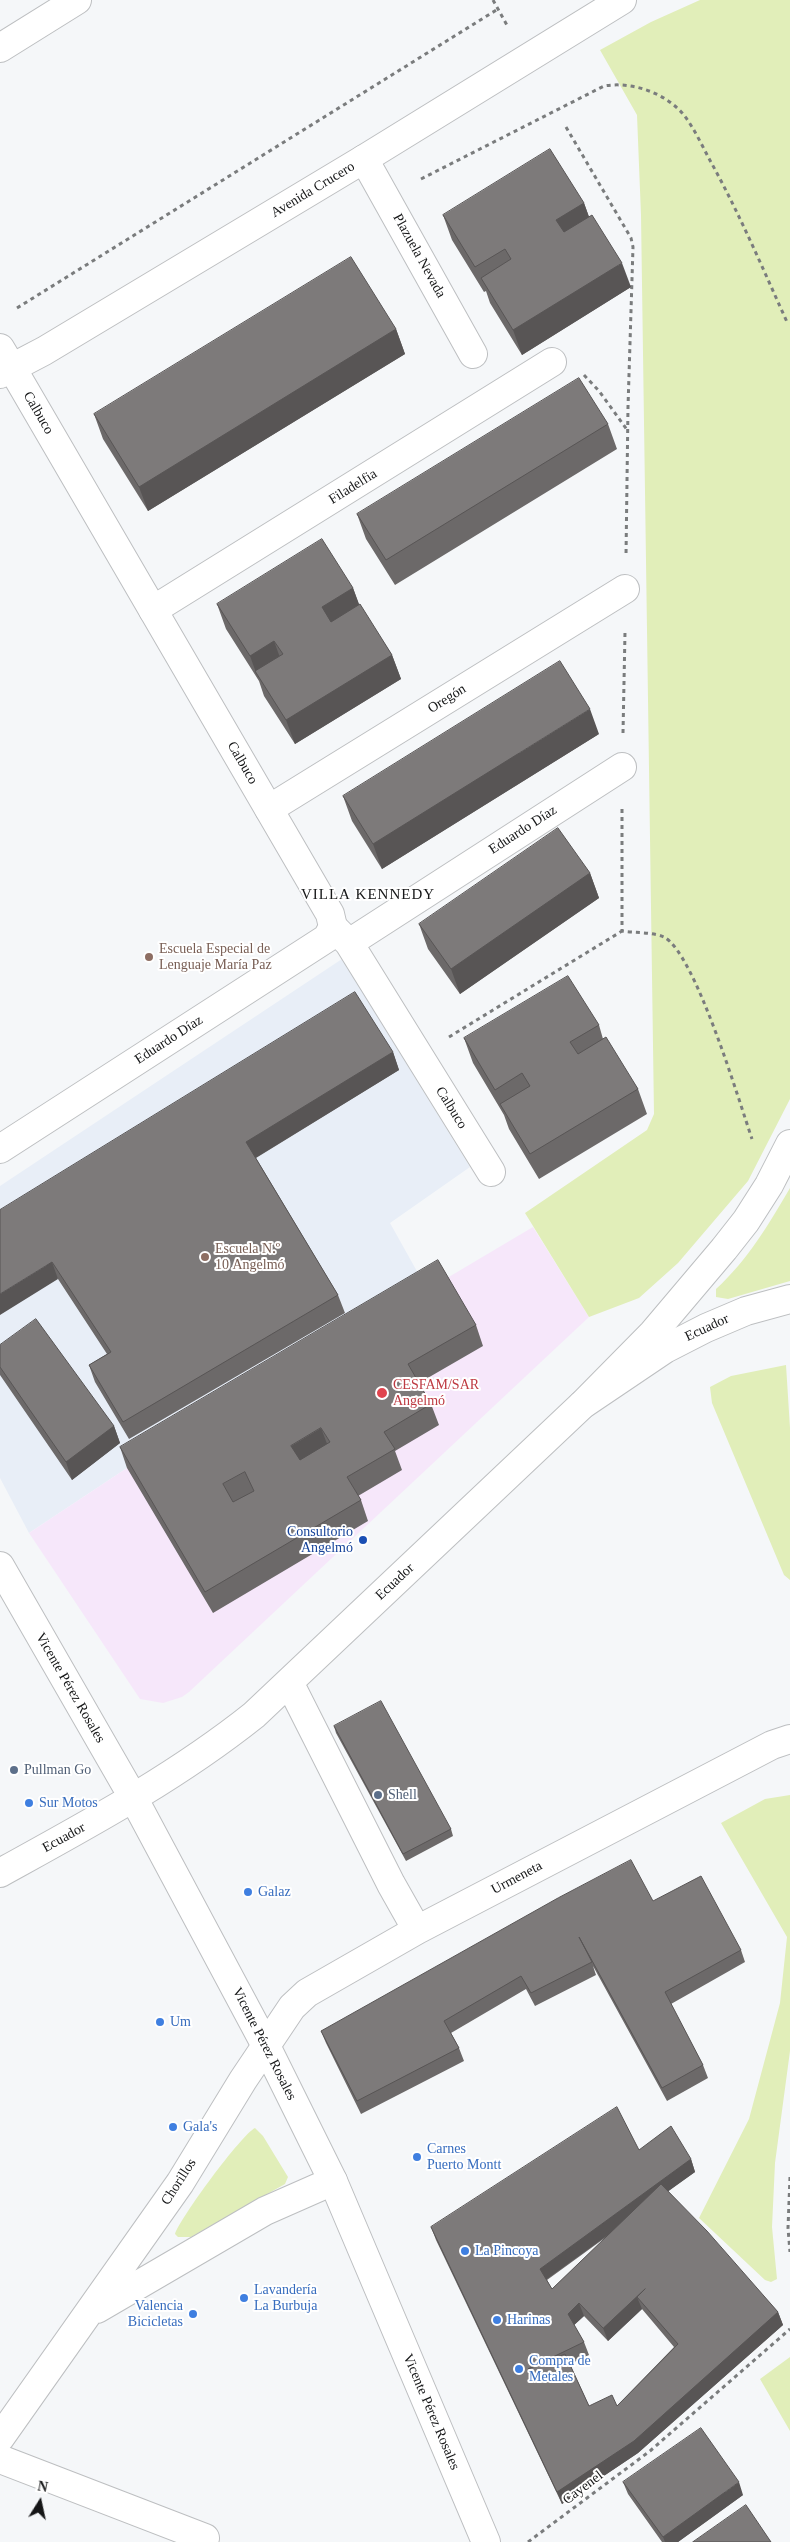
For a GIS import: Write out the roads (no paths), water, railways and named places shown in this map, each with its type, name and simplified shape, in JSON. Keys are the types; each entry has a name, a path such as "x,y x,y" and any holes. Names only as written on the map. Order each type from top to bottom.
{"main road":[{"path":"0,48 77,0"},
{"name":"Avenida Crucero","path":"4,364 44,351 364,159 622,0"},
{"name":"Plazuela Nevada","path":"364,159 473,354"},
{"name":"Filadelfia","path":"153,610 552,362"},
{"name":"Calbuco","path":"4,364 153,610 341,935 491,1172"},
{"name":"Oregón","path":"269,809 625,589"},
{"name":"Eduardo Díaz","path":"0,1149 327,938 341,935 622,767"},
{"path":"582,1405 653,1333 735,1235 769,1185 790,1144"},
{"name":"Ecuador","path":"0,1873 134,1799 216,1745 254,1715 582,1405 665,1349 706,1328 746,1311 790,1299"},
{"name":"Vicente Pérez Rosales","path":"0,1566 134,1799 266,2046 333,2181 486,2542"},
{"path":"289,1682 391,1884 417,1930"},
{"name":"Urmeneta","path":"266,2046 292,2007 307,1993 417,1930 772,1745 790,1739"},
{"name":"Chorillos","path":"0,2438 180,2183 266,2046"},
{"name":"Chorillos","path":"87,2315 265,2211 333,2181"},
{"path":"0,2458 205,2538"}],"place":[{"name":"Escuela Especial de Lenguaje María Paz","path":"149,957"},
{"name":"Escuela N.º 10 Angelmó","path":"205,1257"},
{"name":"CESFAM/SAR Angelmó","path":"382,1393"},
{"name":"Consultorio Angelmó","path":"363,1540"},
{"name":"Pullman Go","path":"14,1770"},
{"name":"Shell","path":"378,1795"},
{"name":"Sur Motos","path":"29,1803"},
{"name":"Galaz","path":"248,1892"},
{"name":"Um","path":"160,2022"},
{"name":"Gala's","path":"173,2127"},
{"name":"Carnes Puerto Montt","path":"417,2157"},
{"name":"La Pincoya","path":"465,2251"},
{"name":"Lavandería La Burbuja","path":"244,2298"},
{"name":"Valencia Bicicletas","path":"193,2314"},
{"name":"Harinas","path":"497,2320"},
{"name":"Compra de Metales","path":"519,2369"}],"district":[{"name":"VILLA KENNEDY","path":"368,895"}]}
